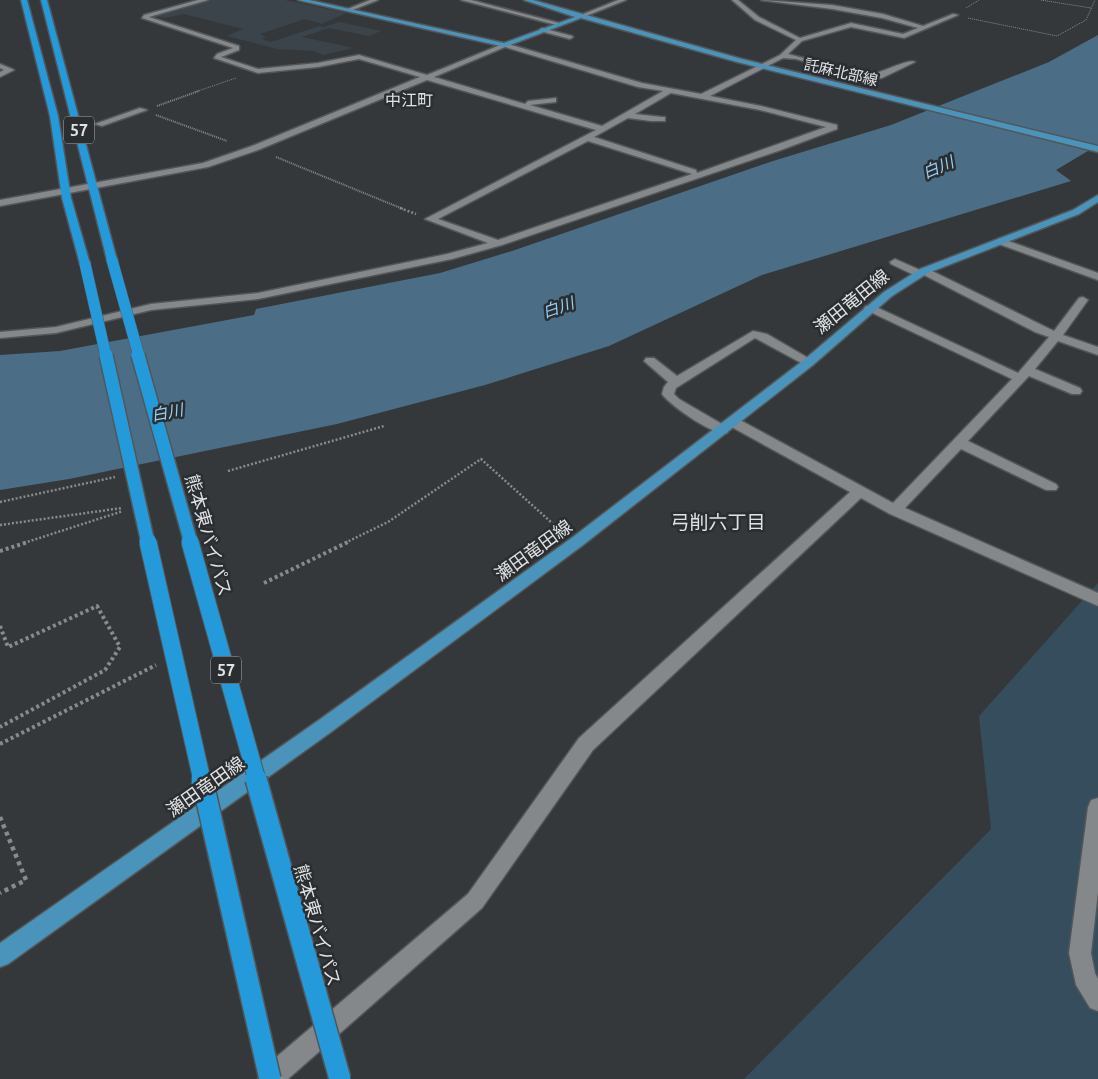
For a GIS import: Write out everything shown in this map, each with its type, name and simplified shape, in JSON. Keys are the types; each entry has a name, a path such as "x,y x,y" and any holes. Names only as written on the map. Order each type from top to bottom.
{"highway":[{"name":"57","path":"24,0 51,104 58,136 65,191 85,264 270,1079"},
{"name":"熊本東バイパス","path":"44,0 112,260 340,1079"}],"main road":[{"path":"301,0 505,45 579,17"},
{"name":"託麻北部線","path":"527,0 579,17 762,67 1098,149"},
{"name":"瀬田竜田線","path":"0,956 333,720 578,541 809,362 888,294 922,273 1076,212 1098,198"}],"street":[{"path":"205,0 146,16 145,18 236,47 237,49 217,58 258,71 318,65 359,57 602,128"},
{"path":"348,10 375,0"},
{"path":"464,0 560,24"},
{"path":"579,17 623,0"},
{"path":"736,0 746,12 761,22 800,40"},
{"path":"764,0 822,6 883,16 924,28"},
{"path":"822,6 840,14"},
{"path":"838,22 896,36 904,36 955,16"},
{"path":"702,97 782,56 800,40 851,25"},
{"path":"542,30 570,37"},
{"path":"0,203 205,165 255,148 505,45 641,85 761,108 834,128 498,243 448,257 258,296 150,307 56,330 0,335"},
{"path":"782,56 796,57 856,74 876,77 912,62"},
{"path":"0,66 10,70 0,75"},
{"path":"836,85 856,74"},
{"path":"430,219 587,138 669,91"},
{"path":"519,103 553,100"},
{"path":"99,124 143,110"},
{"path":"626,115 662,119"},
{"path":"587,138 693,172"},
{"path":"430,219 498,243"},
{"path":"1000,242 1098,277"},
{"path":"894,262 922,273 1039,330 1098,351"},
{"path":"896,510 1046,349 1083,300"},
{"path":"870,308 1022,374 1076,391"},
{"path":"809,362 768,338 753,334 676,382 668,390 670,398 896,510 1098,600"},
{"path":"650,361 676,382"},
{"path":"958,442 1051,487"},
{"path":"270,1079 475,901 586,744 858,491"},
{"path":"1098,807 1080,953 1084,977 1098,1000"}],"path":[{"path":"1041,0 1091,8"},
{"path":"955,16 1057,36 1086,20 1095,0"},
{"path":"143,110 258,71"},
{"path":"143,110 213,137 255,148 430,219"},
{"path":"228,471 384,426"},
{"path":"264,583 388,522 481,459 566,535"},
{"path":"0,502 133,473"},
{"path":"0,525 140,506"},
{"path":"0,551 140,506"},
{"path":"0,626 8,647 98,606 120,648 105,670 0,727"},
{"path":"0,744 174,656"},
{"path":"0,817 26,880 0,893"}],"shaded area":[{"path":"209,0 285,0 346,13 322,24 305,19 260,34 266,37 262,39 271,42 319,26 324,27 339,22 381,31 369,36 329,28 302,37 354,48 323,55 314,51 277,49 227,36 243,29 184,14 165,18 151,16"},
{"path":"1098,583 1098,1079 744,1079 991,829 979,716"}],"water":[{"name":"白川","path":"1098,35 1098,145 1056,170 1071,181 762,275 609,346 485,385 337,424 69,479 0,490 0,355 60,351 254,315 256,309 440,273 515,250 773,161 891,125 1049,62"}],"district":[{"name":"中江町","path":"409,100"},
{"name":"弓削六丁目","path":"718,522"}]}
